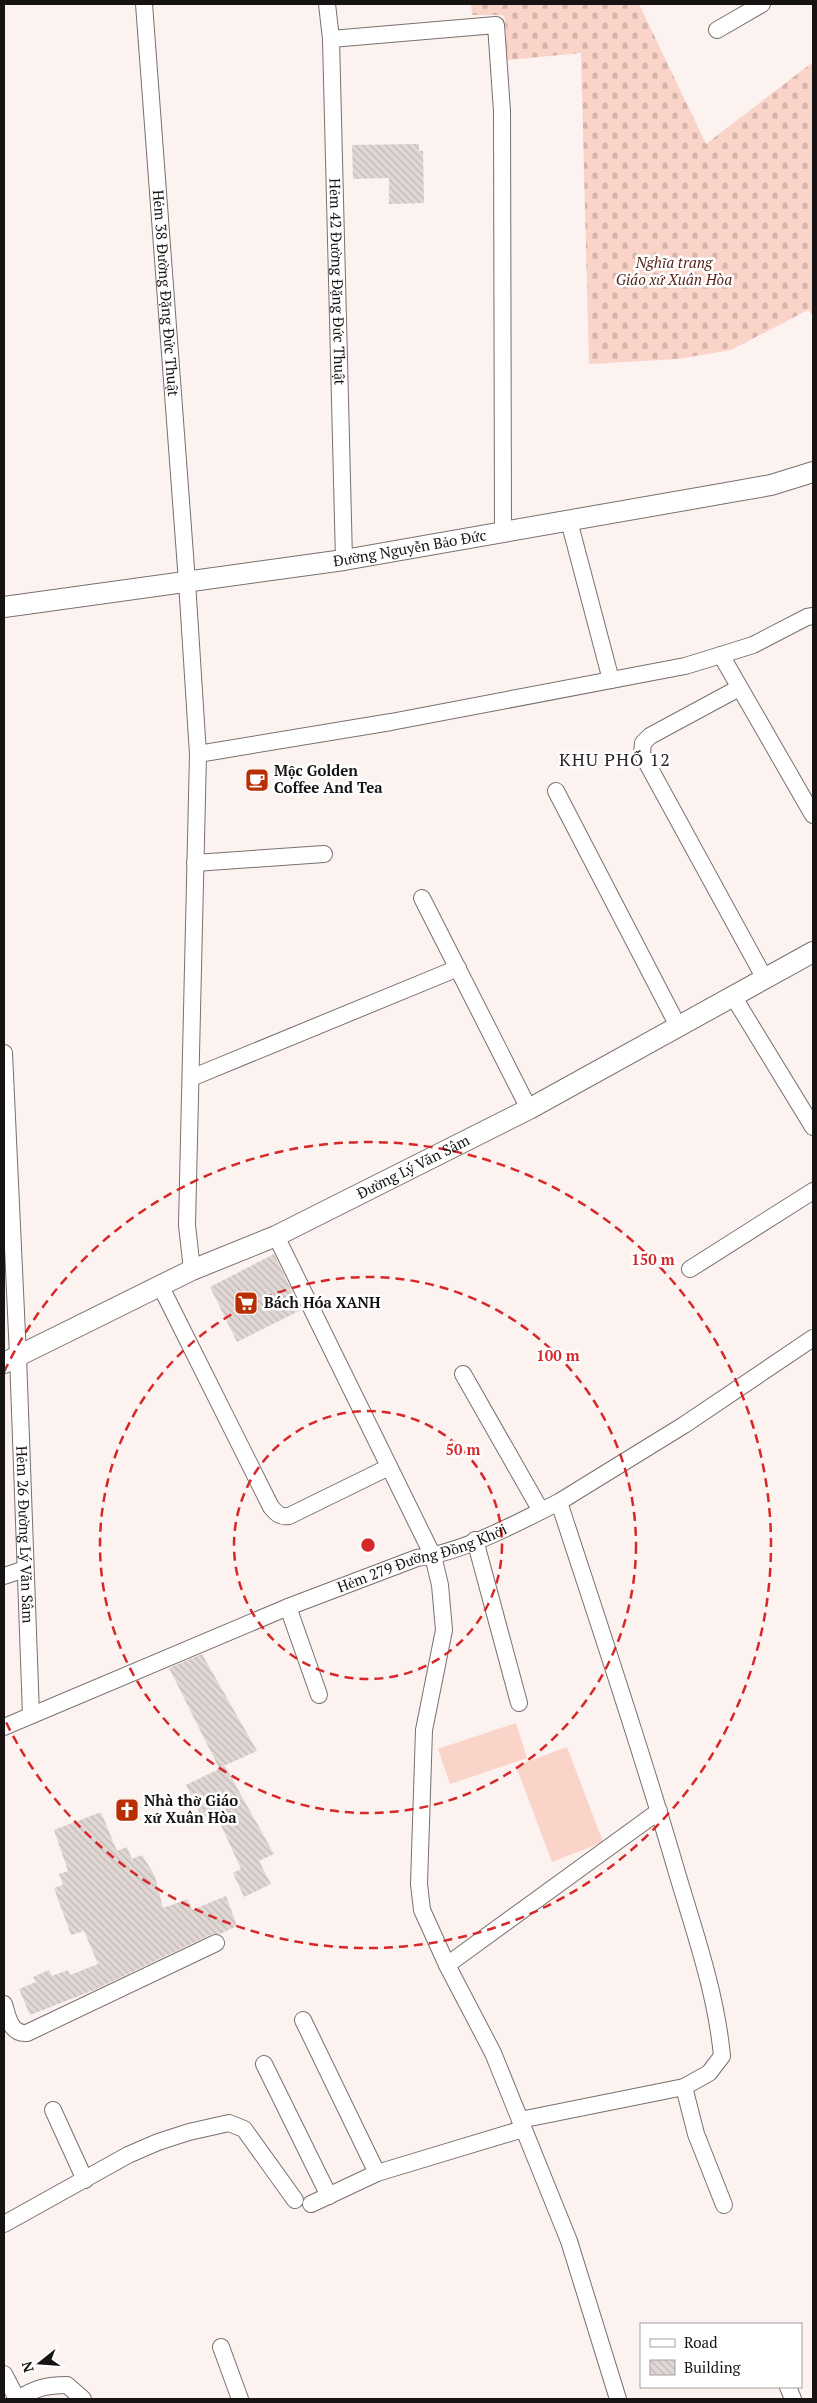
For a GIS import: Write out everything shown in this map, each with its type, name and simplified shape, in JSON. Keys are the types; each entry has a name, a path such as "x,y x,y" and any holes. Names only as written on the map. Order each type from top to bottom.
{"street":[{"name":"Hẻm 38 Đường Đặng Đức Thuật","path":"144,4 198,754 187,1225 192,1270"},
{"name":"Hẻm 42 Đường Đặng Đức Thuật","path":"327,4 331,39 344,560"},
{"path":"717,30 762,4"},
{"path":"331,39 496,25 502,111 503,533"},
{"name":"Đường Nguyễn Bảo Đức","path":"4,607 344,560 771,485 813,472"},
{"path":"569,521 611,680"},
{"path":"198,754 391,722 685,666 754,645 807,617 813,616"},
{"path":"721,655 813,815"},
{"path":"739,688 650,736 643,743 642,754 765,979"},
{"path":"556,791 678,1028"},
{"path":"195,863 324,854"},
{"path":"422,898 529,1109"},
{"name":"Đường Lý Văn Sâm","path":"11,1360 192,1270 276,1236 529,1109 813,952"},
{"path":"191,1078 458,968"},
{"path":"733,996 813,1127"},
{"name":"Hẻm 26 Đường Lý Văn Sâm","path":"4,1053 11,1360 31,1715"},
{"path":"690,1269 813,1191"},
{"path":"276,1236 432,1556 440,1585 444,1630 424,1730 418,1884 422,1910 447,1965 493,2053 522,2124 568,2241 618,2399"},
{"path":"161,1287 271,1507 276,1513 289,1516 389,1467"},
{"name":"Hẻm 279 Đường Đồng Khởi","path":"4,1727 288,1607 417,1558 432,1556 475,1540 541,1511 559,1502 684,1425 813,1338"},
{"path":"463,1374 541,1511"},
{"path":"4,2224 128,2156 158,2142 189,2132 229,2123 244,2129 303,2202 329,2196 377,2173 522,2124 684,2087 709,2073 722,2056 719,2026 705,1969 659,1811 559,1502"},
{"path":"475,1540 519,1702"},
{"path":"4,1576 24,1569"},
{"path":"288,1607 319,1695"},
{"path":"447,1965 659,1811"},
{"path":"4,2004 13,2029 19,2034 27,2034 216,1943"},
{"path":"303,2020 377,2173"},
{"path":"264,2064 329,2196"},
{"path":"684,2087 696,2134 724,2205"},
{"path":"53,2110 85,2180"},
{"path":"221,2348 240,2399"},
{"path":"4,2374 18,2399 34,2389 49,2385 67,2385 83,2399"}],"green space":[{"name":"Nghĩa trang Giáo xứ Xuân Hòa","path":"471,4 639,4 706,144 813,62 813,316 808,310 731,350 678,359 589,364 581,53 507,60 505,19 503,15 472,15"},
{"path":"516,1723 527,1758 450,1784 438,1749"},
{"path":"567,1747 603,1842 552,1862 516,1766"}],"building":[{"path":"419,144 419,151 423,151 424,203 389,204 389,178 353,179 352,145"},
{"name":"Bách Hóa XANH","path":"274,1254 301,1310 237,1342 210,1287"},
{"path":"202,1654 257,1751 219,1768 169,1668"},
{"path":"225,1766 274,1854 259,1861 271,1884 244,1897 233,1873 241,1869 215,1812 202,1818 186,1785"},
{"path":"101,1812 117,1851 127,1847 132,1859 142,1855 155,1876 163,1908 188,1899 192,1910 226,1896 237,1926 220,1934 212,1934 94,1990 30,2015 19,1989 36,1982 33,1977 49,1970 52,1976 68,1970 70,1975 98,1964 84,1931 71,1935 54,1888 63,1885 59,1874 68,1871 54,1830"}],"place":[{"name":"Mộc Golden Coffee And Tea","path":"257,780"},
{"name":"Bách Hóa XANH","path":"246,1303"},
{"name":"Nhà thờ Giáo xứ Xuân Hòa","path":"127,1810"}],"district":[{"name":"KHU PHỐ 12","path":"615,760"}]}
